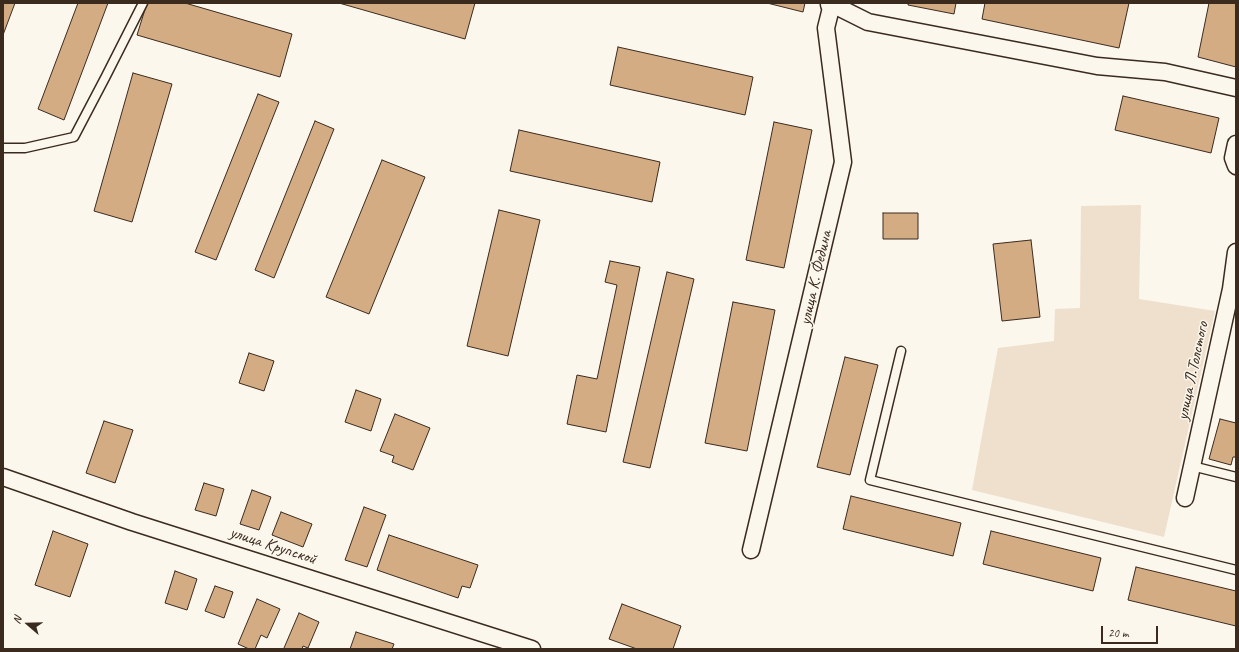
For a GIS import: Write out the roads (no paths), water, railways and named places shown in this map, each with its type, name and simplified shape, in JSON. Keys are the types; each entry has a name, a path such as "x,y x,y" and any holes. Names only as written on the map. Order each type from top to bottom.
{"street":[{"path":"832,3 868,22 1097,66 1164,72 1236,88"},
{"name":"улица К. Федина","path":"751,550 843,162 826,28 832,3"},
{"path":"1236,144 1233,158 1236,166"},
{"name":"улица Л.Толстого","path":"1185,498 1231,289 1236,252"},
{"name":"улица Крупской","path":"3,477 132,522 532,649"}],"lane":[{"path":"3,148 25,148 74,137 142,3"},
{"path":"901,351 870,480 1236,570"},
{"path":"1192,466 1236,478"}]}
